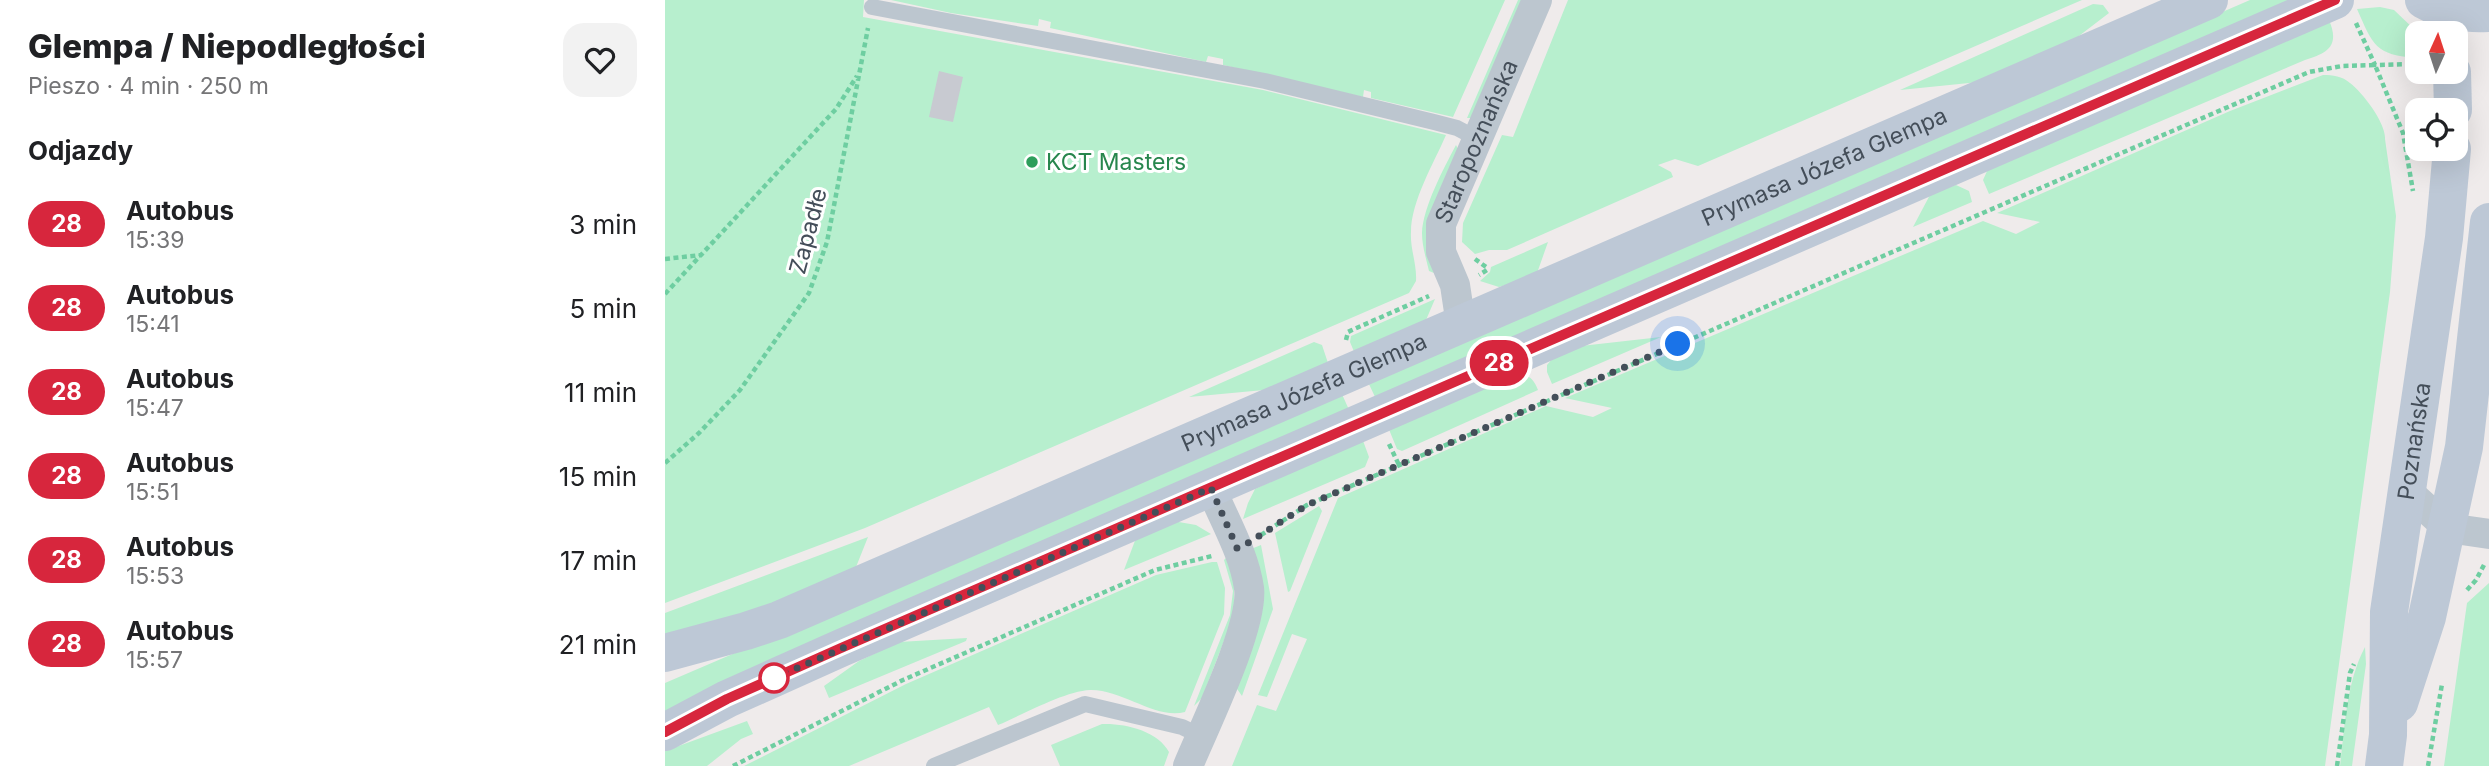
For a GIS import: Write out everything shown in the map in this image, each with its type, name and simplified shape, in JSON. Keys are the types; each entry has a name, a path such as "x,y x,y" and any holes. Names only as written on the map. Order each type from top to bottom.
{"street":[{"name":"Staropoznańska","path":"1461,325 1455,285 1441,252 1439,235 1444,213 1537,0"},
{"name":"Prymasa Józefa Glempa","path":"665,653 779,620 2209,0"},
{"path":"665,732 762,683 1211,488 2345,11"},
{"path":"2438,14 2489,13"},
{"name":"Poznańska","path":"2386,750 2389,612 2444,238 2451,161"},
{"name":"Poznańska","path":"2386,750 2427,617 2464,447 2483,340 2489,222"},
{"path":"1188,766 1247,616 1249,591 1245,572 1211,488"},
{"path":"2407,491 2448,528 2489,534"}],"lane":[{"path":"872,7 1265,81 1457,128 1476,138"},
{"path":"934,766 1085,704 1182,727 1201,736"}],"path":[{"name":"Zapadłe","path":"665,463 699,433 740,390 809,293 827,242 872,7"},
{"path":"2345,11 2375,65"},
{"path":"733,766 903,680 1155,570 1237,548 1318,500 2276,85 2309,72 2342,66 2405,64"},
{"path":"665,294 836,109 859,72"},
{"path":"665,259 701,255"}],"green space":[{"path":"665,0 864,0 863,17 1263,90 1446,135 1419,195 1412,220 1411,238 1416,281 1409,293 865,528 665,603"},
{"path":"891,0 1505,0 1453,117 1371,98 1371,92 1364,90 1363,97 1223,65 1223,59 1208,56 1206,62 1050,28 1051,22 1039,19 1038,26 951,13"},
{"path":"1518,0 1523,0 1471,118 1467,118"},
{"path":"1568,0 2082,0 1698,166 1675,159 1658,165 1671,172 1673,177 1507,250 1489,250 1475,254 1462,242 1463,223 1502,135 1513,137"},
{"path":"2250,0 2300,0 1376,399 1368,382"},
{"path":"2093,4 2103,5 2109,13 2075,39 1979,82 1900,90"},
{"path":"2380,7 2394,10 2406,21 2405,57 2377,46 2357,9"},
{"path":"2329,20 2333,36 2326,51 1989,194 1983,180 1988,169"},
{"path":"2323,75 2337,76 2347,81 2361,94 2378,117 2384,132 2396,216 2390,292 2325,766 1232,766 1257,705 1276,711 1307,639 1292,634 1267,697 1258,695 1338,498 1546,406 1593,417 1612,408 1565,398 1983,221 2016,234 2040,222 1997,213 2230,111"},
{"path":"1456,145 1458,149 1427,222 1427,248 1434,273 1429,271 1424,252 1423,223 1435,188"},
{"path":"1956,185 1969,191 1972,202 1913,227 1931,193"},
{"path":"1548,242 1536,276 1499,287 1480,281 1490,272 1491,267"},
{"path":"1435,299 1426,320 1355,354 1350,342 1351,336"},
{"path":"1661,337 1552,384 1547,372 1547,365 1553,358 1572,347"},
{"path":"1314,342 1322,345 1329,366 1274,389 1189,397"},
{"path":"1514,374 1529,377 1538,390 1402,451 1397,449 1388,427"},
{"path":"1341,392 1350,412 665,716 665,683"},
{"path":"1362,438 1369,457 1365,467 1243,519 1255,489"},
{"path":"1319,506 1322,511 1288,592 1275,533"},
{"path":"1173,521 1196,525 1211,534 1124,570 1136,538"},
{"path":"868,537 854,572 762,611 665,638 665,613"},
{"path":"1261,545 1273,609 1242,696 1235,686 1251,549"},
{"path":"1226,558 1234,580 1234,615 1202,698 1194,706 1230,615 1233,591 1224,560"},
{"path":"1217,562 1225,588 1224,614 1185,712 1162,712 1114,694 1080,691 998,725 989,707 849,766 744,766 906,684 1156,575"},
{"path":"2489,583 2489,766 2444,766 2467,603"},
{"path":"967,638 966,641 829,698 824,686 859,661 899,642"},
{"path":"2365,647 2366,664 2352,766 2340,766 2350,690"},
{"path":"747,721 753,734 741,739 707,766 665,766 665,751"},
{"path":"1102,724 1130,727 1157,739 1169,752 1164,766 1060,766 1051,745"}],"building":[{"path":"939,71 963,77 953,122 929,117"}],"bus line":[{"name":"28","path":"665,732 727,699 841,648 2335,0"}],"place":[{"name":"KCT Masters","path":"1032,162"}],"route":[{"path":"774,678 1211,488 1237,548 1307,505 1678,344"}]}
